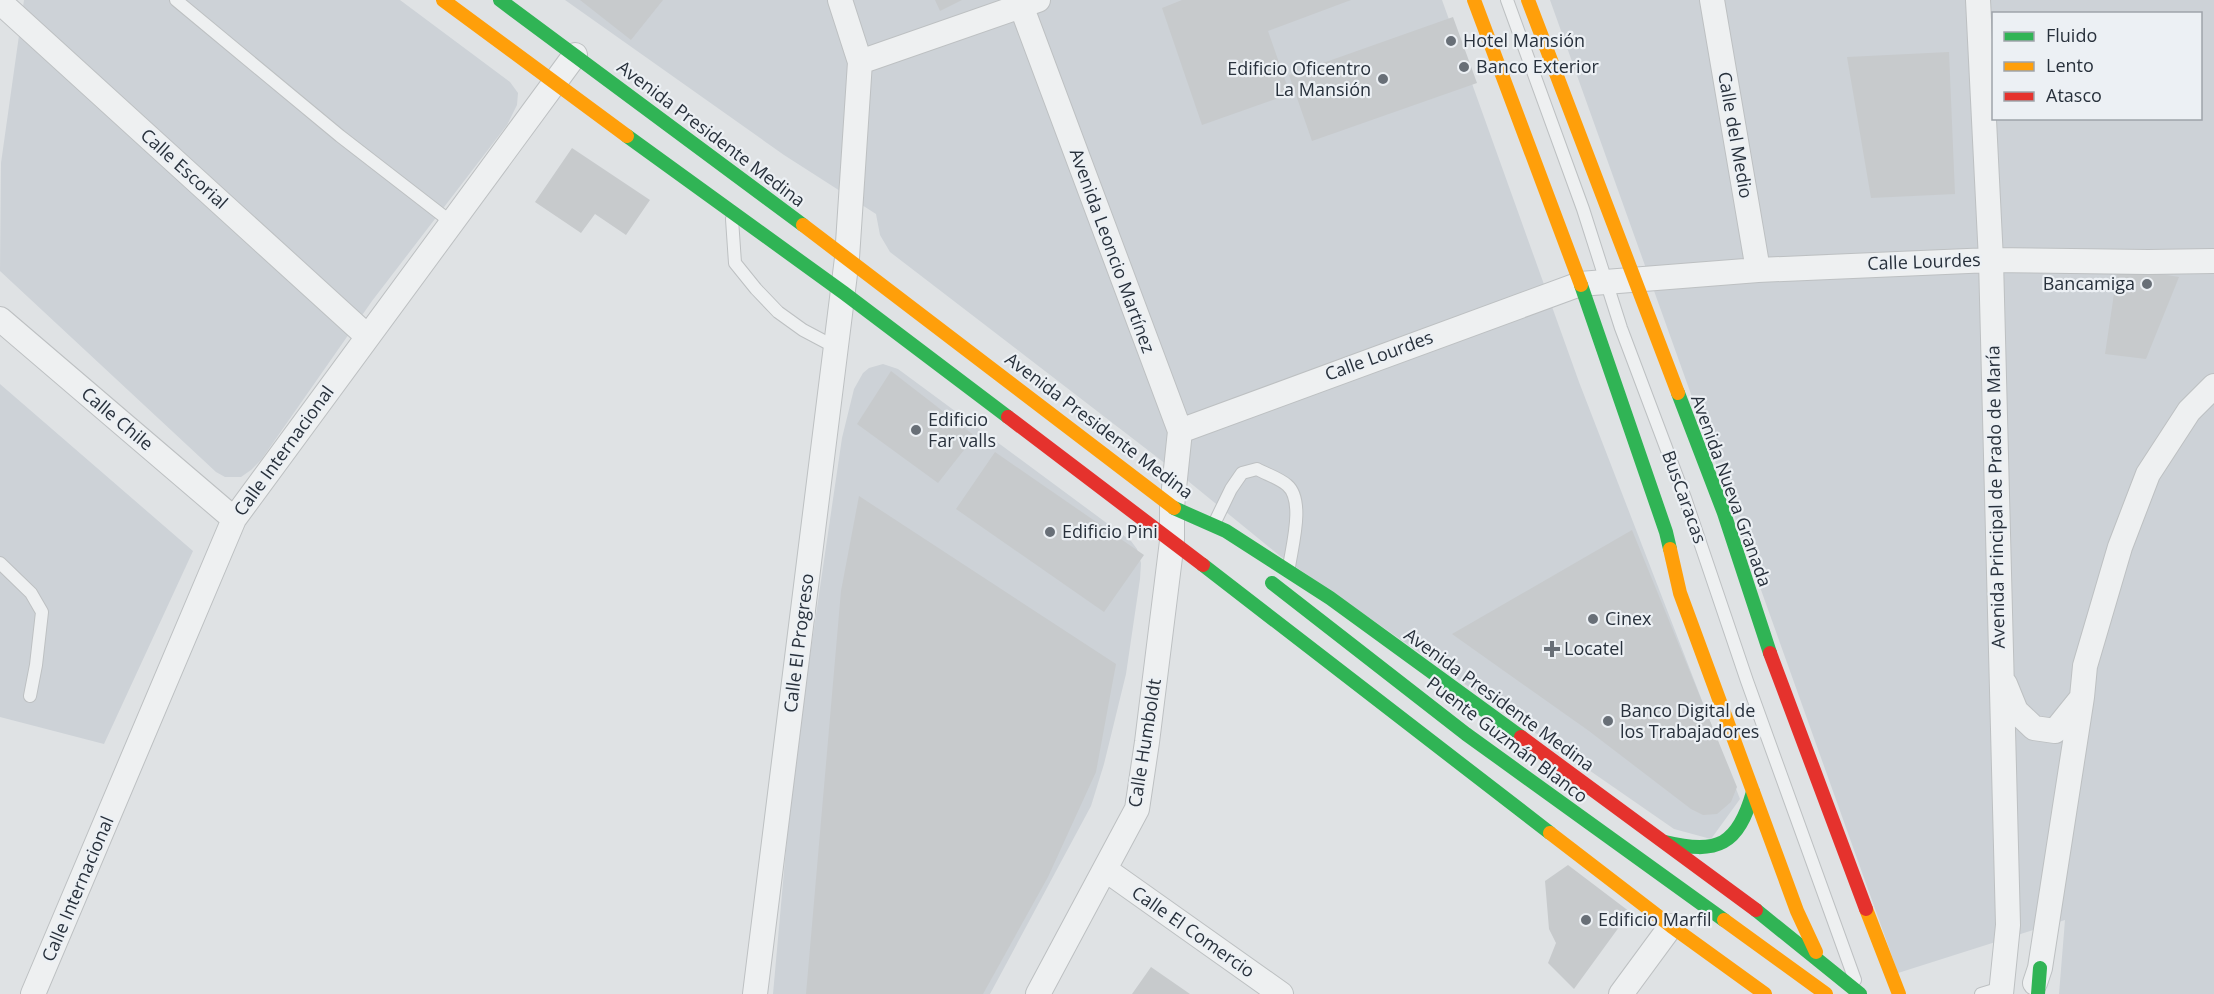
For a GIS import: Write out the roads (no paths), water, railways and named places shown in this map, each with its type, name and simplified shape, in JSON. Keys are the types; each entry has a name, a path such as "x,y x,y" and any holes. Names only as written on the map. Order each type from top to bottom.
{"street":[{"path":"443,0 553,83 844,292 1172,541 1671,926 1765,994"},
{"name":"Avenida Presidente Medina","path":"500,0 847,258 1172,507 1226,531 1330,598 1777,925 1860,994"},
{"path":"840,0 860,62 1026,2"},
{"path":"1474,0 1580,284 1666,532 1680,593 1797,911 1820,960 1828,994"},
{"name":"Avenida Nueva Granada","path":"1528,0 1724,513 1754,607 1899,994"},
{"name":"Calle del Medio","path":"1712,0 1758,270"},
{"name":"Avenida Principal de Prado de María","path":"1978,0 1991,260 2008,925 1994,992"},
{"name":"Calle Escorial","path":"0,2 367,336"},
{"name":"Avenida Leoncio Martínez","path":"1026,2 1179,431 1172,507"},
{"name":"Calle Internacional","path":"33,994 234,519 575,55"},
{"name":"Calle El Progreso","path":"755,994 844,292 860,62"},
{"name":"Calle Lourdes","path":"1179,431 1580,284 1758,270 1991,260 2214,261"},
{"name":"Calle Chile","path":"0,319 234,519"},
{"path":"2038,994 2040,968 2088,655 2120,547 2148,474 2189,411 2214,386"},
{"path":"1060,457 1172,507 1219,543"},
{"name":"Calle Humboldt","path":"1038,994 1137,809 1148,742 1172,541 1172,507"},
{"name":"Puente Guzmán Blanco","path":"1257,572 1466,734 1828,994"},
{"path":"2000,670 2016,711 2034,728 2055,731 2082,697"},
{"path":"1660,840 1692,848 1723,844 1738,830 1750,807 1753,792"},
{"name":"Calle El Comercio","path":"1106,870 1281,994"},
{"path":"1621,994 1671,926"},
{"path":"2031,994 2040,968"}],"lane":[{"path":"176,0 340,136 451,222"},
{"name":"BusCaracas","path":"1507,0 1583,209 1621,328 1685,498 1747,681 1860,994"},
{"path":"731,212 735,263 778,312 803,330 837,348"},
{"path":"1213,525 1231,489 1242,473 1257,469 1288,486 1296,502 1296,520 1288,571"},
{"path":"0,563 31,593 42,612 30,696"}],"place":[{"name":"Hotel Mansión","path":"1451,41"},
{"name":"Banco Exterior","path":"1464,67"},
{"name":"Edificio Oficentro La Mansión","path":"1383,79"},
{"name":"Bancamiga","path":"2147,284"},
{"name":"Edificio Far valls","path":"916,430"},
{"name":"Edificio Pini","path":"1050,532"},
{"name":"Cinex","path":"1593,619"},
{"name":"Locatel","path":"1552,649"},
{"name":"Banco Digital de los Trabajadores","path":"1608,721"},
{"name":"Edificio Marfil","path":"1586,920"}]}
